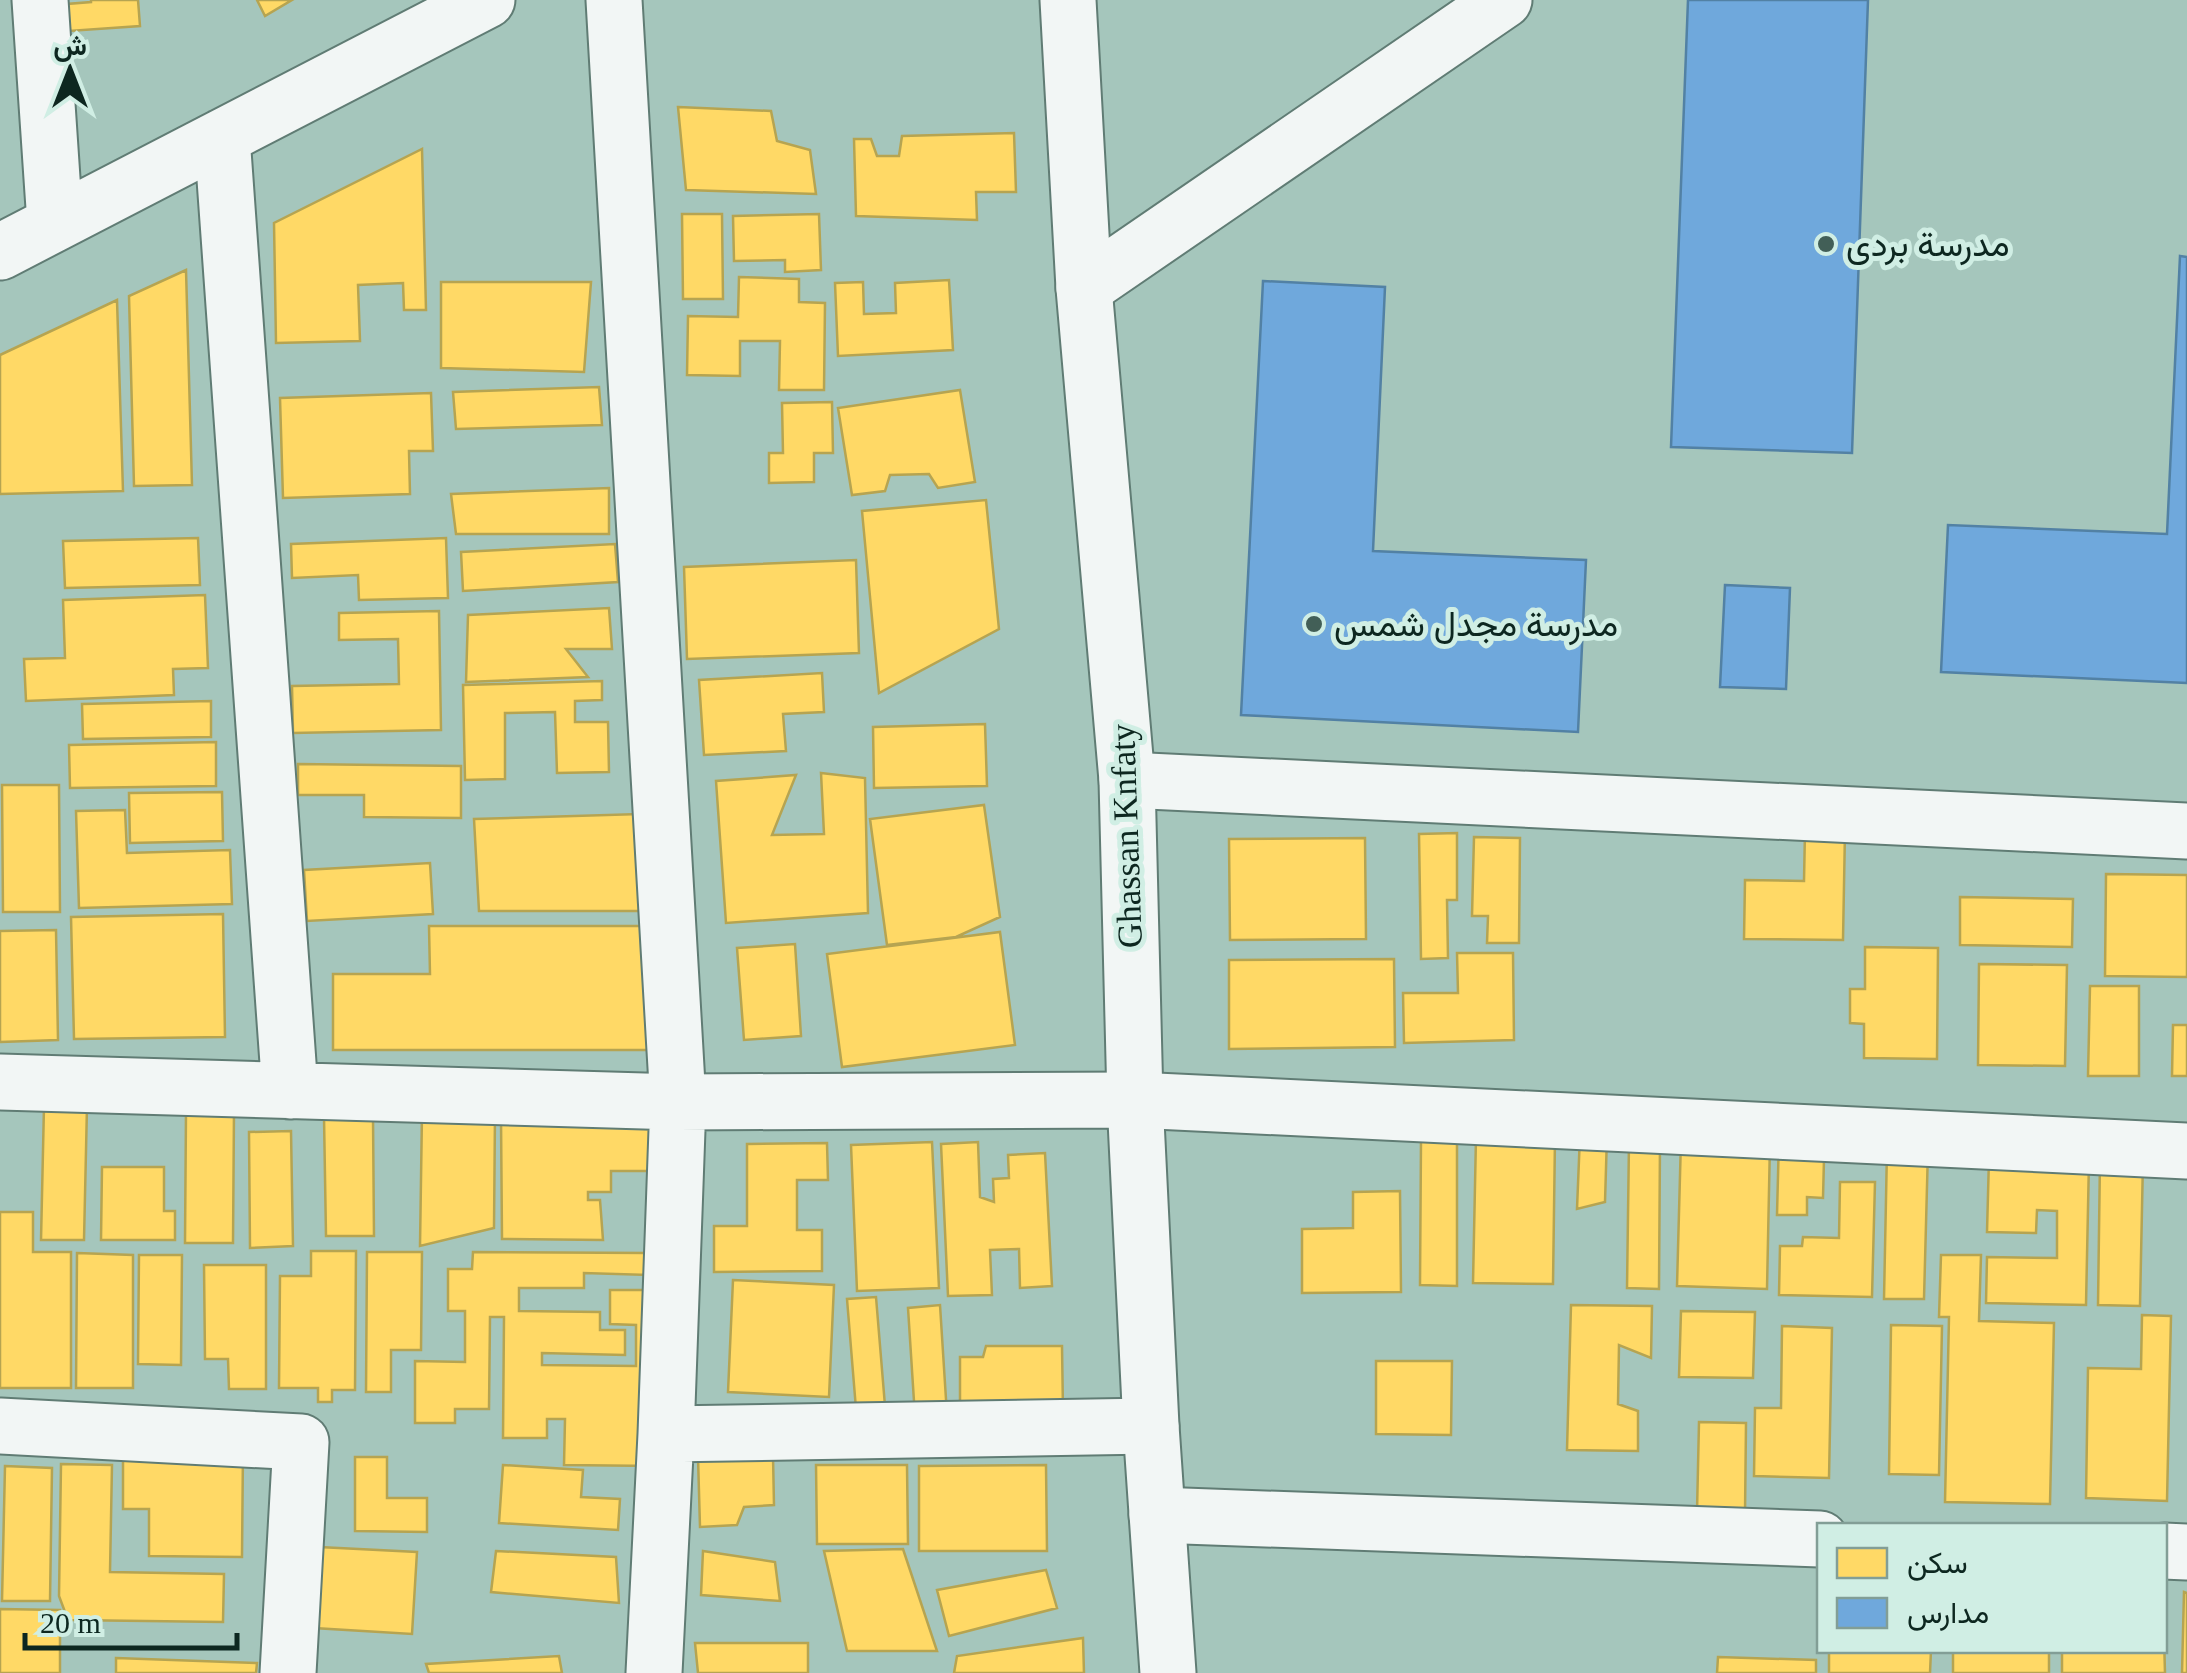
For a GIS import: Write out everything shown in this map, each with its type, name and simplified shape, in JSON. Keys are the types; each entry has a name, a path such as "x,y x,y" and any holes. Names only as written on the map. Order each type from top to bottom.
{"street":[{"path":"40,0 55,223"},
{"path":"0,252 487,0"},
{"path":"614,0 678,1102 654,1673"},
{"name":"Ghassan Knfaty","path":"1068,0 1084,288 1128,780 1135,1100 1168,1673"},
{"path":"1084,288 1504,0"},
{"path":"222,137 290,1091"},
{"path":"1128,780 2187,831"},
{"path":"0,1082 678,1102 1135,1100 2187,1151"},
{"path":"0,1426 301,1442 288,1673"},
{"path":"666,1434 1151,1426"},
{"path":"1157,1515 1817,1538"}],"building: سكن":[{"path":"138,0 140,26 69,31 67,4"},
{"path":"257,0 292,0 265,16"},
{"path":"678,107 771,111 777,141 810,150 816,194 686,190"},
{"path":"1014,133 1016,192 976,192 977,220 856,216 854,139 871,139 877,156 899,156 902,136"},
{"path":"422,149 426,310 404,310 403,283 358,285 360,341 276,343 274,223"},
{"path":"682,214 722,214 723,299 683,299"},
{"path":"819,214 821,270 785,272 785,260 734,261 733,216"},
{"path":"186,270 192,485 134,486 129,296"},
{"path":"739,277 799,279 799,302 825,303 824,390 779,390 780,341 740,341 740,376 687,375 688,316 738,317"},
{"path":"949,280 953,350 838,356 835,283 863,282 864,314 896,313 895,283"},
{"path":"441,282 591,282 584,372 441,368"},
{"path":"117,300 123,491 0,494 0,355"},
{"path":"599,387 602,425 456,429 453,392"},
{"path":"960,390 975,482 938,488 929,474 890,475 885,491 852,495 838,408"},
{"path":"431,393 433,451 409,451 410,494 283,498 280,398"},
{"path":"832,402 833,453 814,453 814,482 769,483 769,453 783,453 782,403"},
{"path":"609,488 609,534 456,534 451,494"},
{"path":"986,500 999,629 879,693 862,511"},
{"path":"198,538 200,585 65,588 63,541"},
{"path":"446,538 448,598 359,600 358,575 292,578 291,544"},
{"path":"615,544 618,582 463,591 461,552"},
{"path":"856,560 859,653 687,659 684,567"},
{"path":"205,595 208,668 173,669 174,695 26,701 24,659 65,658 63,600"},
{"path":"609,608 612,649 566,649 588,677 466,682 468,615"},
{"path":"439,611 441,730 293,733 292,686 399,684 398,639 339,640 339,613"},
{"path":"822,673 824,712 783,714 786,751 704,755 699,680"},
{"path":"602,681 602,700 575,701 575,722 608,722 609,772 557,773 555,712 505,713 505,779 465,780 463,685"},
{"path":"211,701 211,737 83,739 82,704"},
{"path":"985,724 987,786 874,788 873,727"},
{"path":"216,742 216,786 70,788 69,745"},
{"path":"298,764 461,766 461,818 364,817 364,795 298,795"},
{"path":"821,773 865,778 868,913 726,923 716,781 796,775 772,835 824,834"},
{"path":"2,785 59,785 60,912 3,912"},
{"path":"222,792 223,841 130,843 129,793"},
{"path":"984,805 1000,917 956,937 887,945 870,819"},
{"path":"125,810 127,853 230,850 232,904 79,908 76,811"},
{"path":"640,814 643,911 479,911 474,819"},
{"path":"1805,831 1845,831 1843,940 1744,939 1745,880 1804,881"},
{"path":"1457,833 1457,900 1447,900 1448,958 1421,959 1419,834"},
{"path":"1474,837 1520,838 1519,943 1487,943 1488,916 1472,916"},
{"path":"1365,838 1366,939 1230,940 1229,839"},
{"path":"430,863 433,914 307,921 304,870"},
{"path":"2106,874 2187,875 2187,977 2105,976"},
{"path":"1960,897 2073,899 2072,947 1960,945"},
{"path":"223,914 225,1037 74,1039 71,917"},
{"path":"429,926 654,926 654,1050 333,1050 333,974 430,974"},
{"path":"56,930 58,1040 0,1042 0,931"},
{"path":"1000,932 1015,1045 842,1067 827,954"},
{"path":"795,944 801,1036 744,1040 737,948"},
{"path":"1865,947 1938,948 1937,1059 1864,1058 1864,1024 1850,1023 1850,989 1865,989"},
{"path":"1457,953 1513,953 1514,1040 1404,1043 1403,993 1458,993"},
{"path":"1394,959 1395,1047 1229,1049 1229,960"},
{"path":"1979,964 2067,965 2065,1066 1978,1065"},
{"path":"2090,986 2139,986 2139,1076 2088,1076"},
{"path":"2173,1025 2187,1025 2187,1076 2172,1076"},
{"path":"44,1106 87,1106 84,1240 41,1240"},
{"path":"186,1111 234,1111 233,1243 185,1243"},
{"path":"422,1113 495,1113 494,1228 420,1246"},
{"path":"373,1116 374,1236 326,1236 324,1117"},
{"path":"650,1117 650,1171 611,1171 611,1192 588,1192 588,1200 600,1200 603,1240 502,1239 501,1118"},
{"path":"291,1131 293,1246 250,1248 249,1132"},
{"path":"1580,1135 1607,1135 1605,1202 1577,1209"},
{"path":"1476,1137 1555,1138 1553,1284 1473,1283"},
{"path":"1779,1137 1824,1159 1823,1198 1807,1197 1807,1215 1777,1215"},
{"path":"1421,1139 1457,1139 1457,1286 1420,1285"},
{"path":"1681,1139 1770,1142 1767,1289 1677,1286"},
{"path":"932,1142 939,1288 857,1291 851,1145"},
{"path":"978,1142 980,1197 994,1202 993,1179 1009,1178 1008,1155 1045,1153 1052,1286 1020,1288 1019,1249 990,1250 992,1295 948,1296 941,1144"},
{"path":"1629,1142 1660,1142 1659,1289 1627,1288"},
{"path":"827,1143 828,1180 797,1180 797,1230 822,1230 822,1271 714,1272 714,1226 747,1226 747,1144"},
{"path":"1887,1149 1928,1149 1924,1299 1884,1299"},
{"path":"1989,1158 2089,1160 2086,1305 1986,1303 1987,1257 2057,1258 2057,1211 2037,1210 2036,1233 1987,1232"},
{"path":"2100,1159 2143,1160 2140,1306 2098,1305"},
{"path":"102,1167 164,1167 164,1211 175,1211 175,1240 101,1240"},
{"path":"1840,1182 1875,1182 1872,1297 1779,1295 1780,1246 1802,1246 1803,1237 1839,1238"},
{"path":"1400,1191 1401,1292 1302,1293 1302,1229 1353,1228 1353,1192"},
{"path":"0,1212 33,1212 33,1252 71,1252 71,1388 0,1388"},
{"path":"311,1251 356,1251 355,1390 332,1390 332,1402 318,1402 318,1388 279,1388 280,1276 311,1276"},
{"path":"367,1252 422,1252 421,1350 391,1350 391,1392 366,1392"},
{"path":"473,1252 649,1253 649,1275 584,1273 584,1288 519,1288 519,1311 600,1312 600,1330 625,1330 625,1355 542,1353 542,1365 636,1366 636,1325 610,1324 610,1290 657,1290 655,1466 564,1465 565,1419 547,1419 547,1438 503,1438 504,1317 490,1317 489,1409 455,1409 455,1423 415,1423 415,1361 465,1362 465,1311 448,1311 448,1269 472,1269"},
{"path":"77,1253 133,1255 133,1388 76,1388"},
{"path":"139,1255 182,1255 181,1365 138,1364"},
{"path":"1941,1255 1981,1255 1979,1321 2054,1323 2050,1504 1945,1502 1949,1317 1939,1317"},
{"path":"204,1265 266,1265 266,1389 229,1389 228,1359 205,1359"},
{"path":"733,1280 834,1285 829,1397 728,1392"},
{"path":"876,1297 885,1406 856,1409 847,1299"},
{"path":"940,1305 947,1415 915,1417 908,1308"},
{"path":"1571,1305 1652,1306 1651,1358 1619,1345 1618,1404 1638,1411 1638,1451 1567,1450"},
{"path":"1681,1311 1755,1312 1753,1378 1679,1377"},
{"path":"2142,1315 2171,1316 2167,1501 2086,1498 2088,1368 2141,1369"},
{"path":"1891,1325 1942,1326 1939,1475 1889,1474"},
{"path":"1782,1326 1832,1328 1829,1478 1754,1476 1755,1408 1781,1408"},
{"path":"986,1346 1062,1346 1063,1411 960,1412 960,1357 983,1357"},
{"path":"1376,1361 1452,1361 1451,1435 1376,1434"},
{"path":"1699,1422 1746,1423 1745,1514 1697,1512"},
{"path":"123,1448 243,1449 242,1557 149,1556 149,1509 123,1509"},
{"path":"773,1456 774,1505 744,1507 737,1525 700,1527 698,1457"},
{"path":"355,1457 387,1457 387,1498 427,1498 427,1532 355,1531"},
{"path":"61,1464 112,1465 110,1572 224,1574 223,1622 68,1620 59,1596"},
{"path":"503,1465 583,1470 581,1497 620,1499 618,1530 499,1523"},
{"path":"816,1465 907,1465 908,1544 817,1544"},
{"path":"1046,1465 1047,1551 919,1551 919,1466"},
{"path":"5,1466 52,1468 50,1601 2,1601"},
{"path":"319,1547 417,1552 412,1634 314,1628"},
{"path":"903,1549 937,1651 847,1651 824,1551"},
{"path":"496,1551 616,1557 619,1603 491,1592"},
{"path":"703,1551 775,1562 780,1601 701,1595"},
{"path":"1046,1570 1057,1608 949,1636 937,1590"},
{"path":"2184,1592 2187,1593 2187,1673 2182,1673"},
{"path":"0,1609 60,1610 60,1673 0,1673"},
{"path":"1083,1638 1084,1673 954,1673 957,1656"},
{"path":"695,1643 808,1643 808,1673 698,1673"},
{"path":"1829,1653 1931,1653 1930,1673 1829,1673"},
{"path":"1953,1653 2049,1653 2049,1673 1953,1673"},
{"path":"2062,1653 2164,1653 2165,1673 2062,1673"},
{"path":"559,1656 562,1673 429,1673 426,1664"},
{"path":"1718,1657 1816,1660 1816,1673 1717,1673"},
{"path":"116,1658 257,1663 256,1673 116,1673"}],"building: مدارس":[{"path":"1688,0 1868,0 1852,453 1671,447"},
{"path":"2180,256 2187,257 2187,683 1941,672 1948,525 2167,534"},
{"path":"1263,281 1385,287 1373,551 1586,560 1578,732 1241,715"},
{"path":"1725,585 1790,588 1786,689 1720,687"}],"place":[{"name":"مدرسة بردى","path":"1826,244"},
{"name":"مدرسة مجدل شمس","path":"1314,624"}]}
